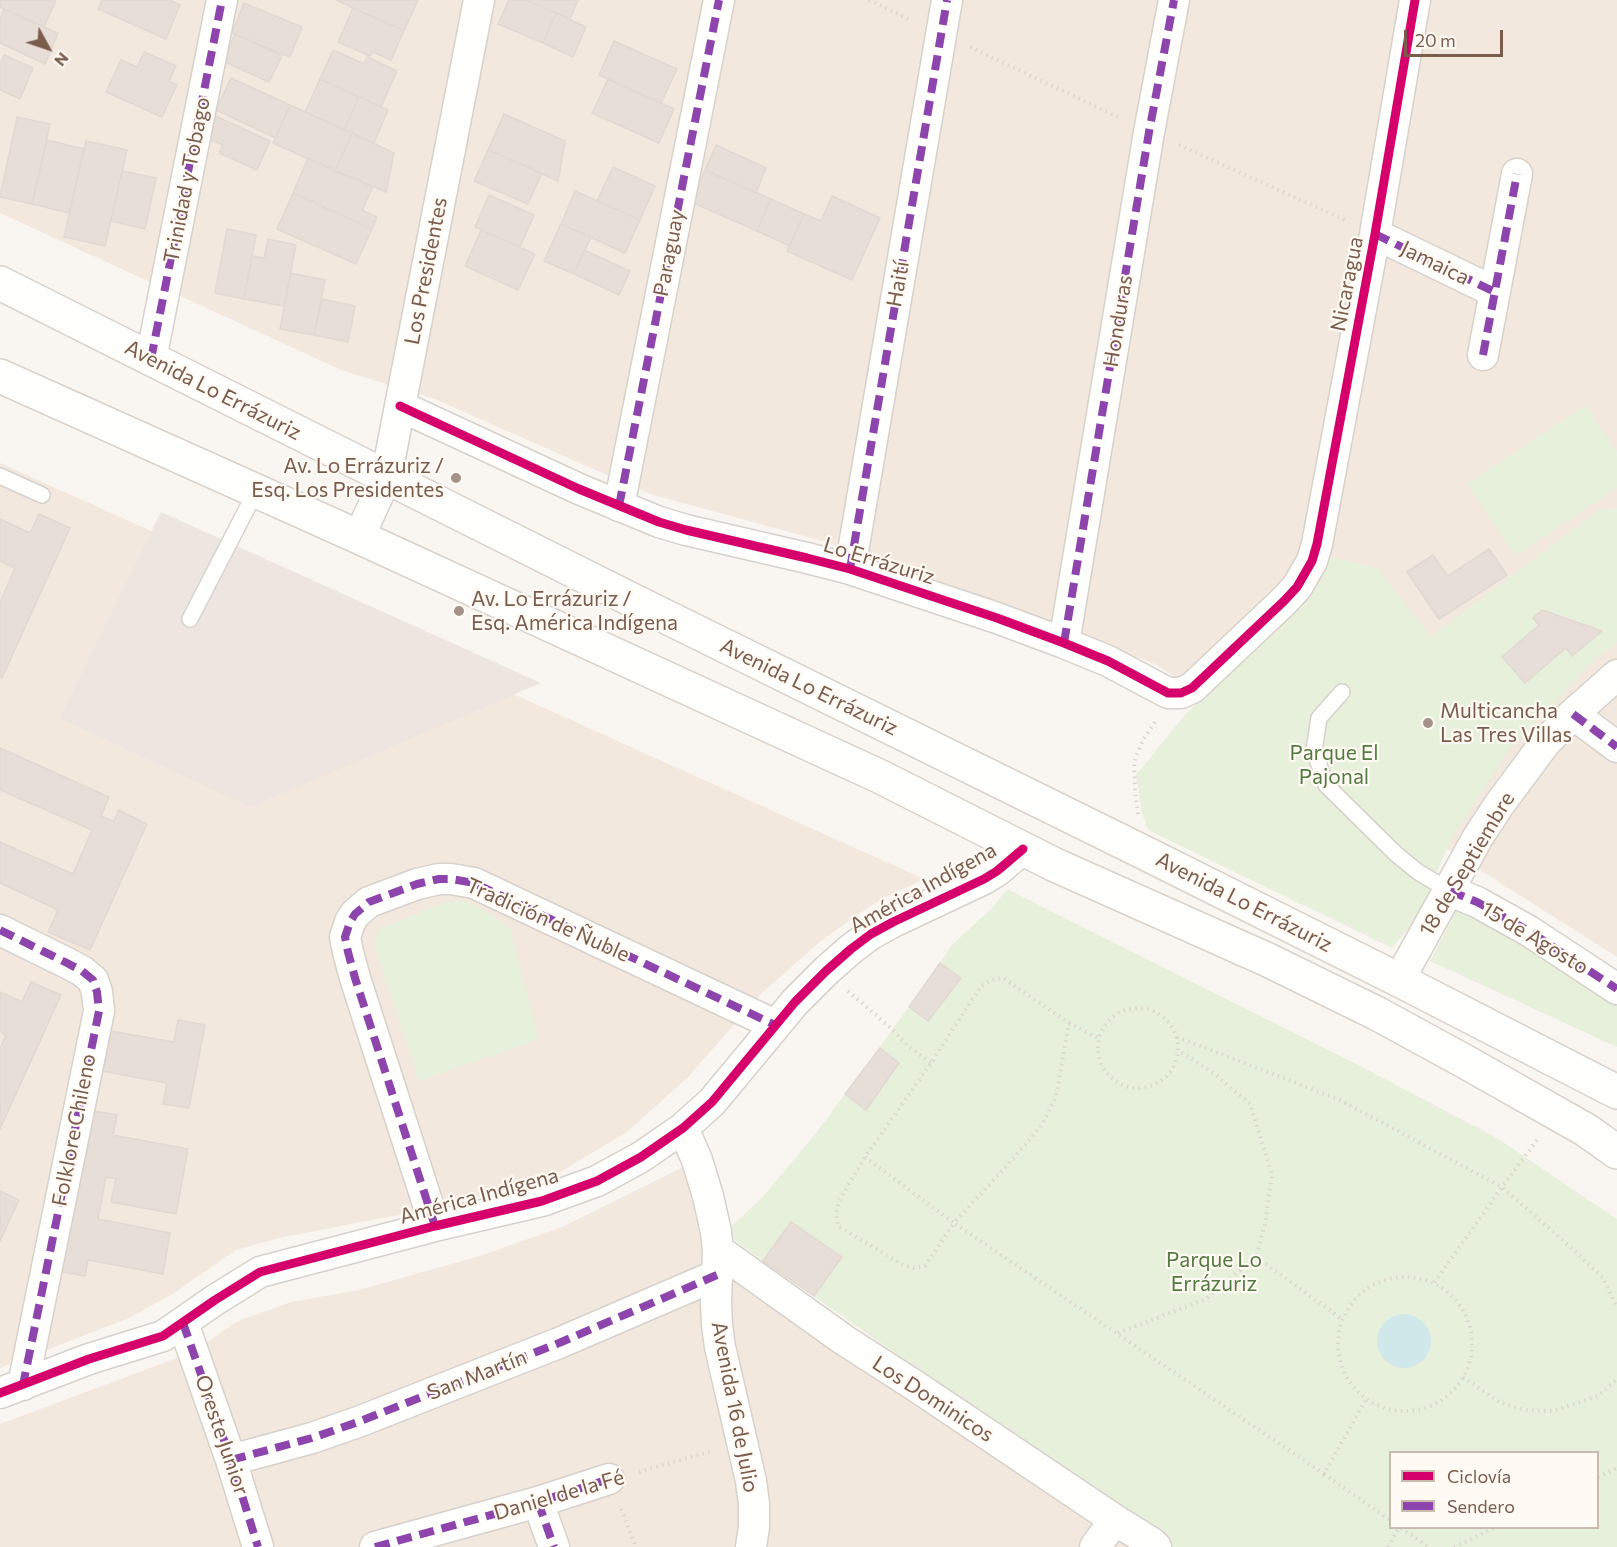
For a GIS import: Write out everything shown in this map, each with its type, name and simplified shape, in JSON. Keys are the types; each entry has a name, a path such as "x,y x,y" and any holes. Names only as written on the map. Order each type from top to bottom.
{"main road":[{"name":"Avenida Lo Errázuriz","path":"0,283 386,478 1399,980 1617,1092"},
{"name":"Avenida Lo Errázuriz","path":"0,376 359,537 881,777 1023,849 1268,960 1387,1019 1557,1113 1617,1152"}],"street":[{"name":"Trinidad y Tobago","path":"151,359 222,0"},
{"name":"Los Presidentes","path":"359,537 386,478 479,0"},
{"name":"Paraguay","path":"619,506 719,0"},
{"name":"Haití","path":"850,569 947,0"},
{"name":"Honduras","path":"1064,643 1149,132 1174,0"},
{"name":"Nicaragua","path":"1180,693 1202,681 1284,601 1307,572 1312,561 1375,234 1415,0"},
{"name":"Jamaica","path":"1483,355 1517,174"},
{"name":"Jamaica","path":"1375,234 1495,292"},
{"name":"Lo Errázuriz","path":"400,405 579,489 659,522 850,569 1064,643 1108,661 1168,693 1180,693"},
{"name":"18 de Septiembre","path":"1399,980 1478,837 1499,805 1545,743 1573,714 1617,675"},
{"path":"1573,714 1617,747"},
{"name":"América Indígena","path":"12,1389 89,1359 163,1336 214,1300 260,1272 435,1226 542,1201 597,1181 641,1156 683,1128 712,1102 776,1025 826,971 851,949 892,922 984,879 1023,849"},
{"name":"Tradición de Ñuble","path":"435,1226 348,952 345,937 350,922 355,914 369,902 417,884 439,879 474,883 776,1025"},
{"name":"15 de Agosto","path":"1450,891 1477,902 1529,931 1617,989"},
{"name":"Folklore Chileno","path":"0,930 82,971 93,980 99,1011 12,1389"},
{"name":"Avenida 16 de Julio","path":"683,1128 697,1160 708,1196 717,1262 717,1325 751,1480 754,1504 751,1547"},
{"name":"San Martín","path":"231,1460 312,1438 358,1422 559,1343 717,1262"},
{"name":"Los Dominicos","path":"717,1262 917,1387 1157,1546"},
{"name":"Oreste Junior","path":"183,1323 231,1460 258,1547"},
{"name":"Daniel de la Fé","path":"375,1547 538,1502 609,1479"},
{"path":"538,1502 554,1547"},
{"path":"1095,1547 1115,1520"}],"lane":[{"path":"0,476 42,495"},
{"path":"190,619 256,491"},
{"path":"1342,692 1319,718 1314,750 1326,785 1396,854 1418,872 1450,891"}],"path":[{"path":"1149,855 1138,812 1134,762 1143,740 1160,712 1180,693"},
{"path":"826,971 906,1044 931,1063"},
{"path":"1069,1023 1056,1097 1042,1125 954,1223 925,1266 914,1268 903,1265 838,1226 836,1213 839,1200 865,1157 931,1063 981,986 992,980 1003,978 1069,1023 1098,1038"},
{"path":"1138,1008 1150,1010 1162,1016 1171,1025 1177,1037 1178,1050 1175,1063 1158,1083 1145,1088 1131,1088 1119,1084 1108,1076 1101,1065 1098,1038 1104,1026 1113,1016 1125,1010 1138,1008"},
{"path":"1177,1037 1340,1100 1502,1187 1602,1278 1617,1308"},
{"path":"1117,1334 1206,1299 1256,1257 1265,1224 1272,1175 1250,1104 1216,1075 1178,1050"},
{"path":"1434,1283 1557,1113"},
{"path":"865,1157 954,1223 1389,1519"},
{"path":"1256,1257 1342,1319"},
{"path":"1402,1277 1413,1277 1434,1283 1452,1295 1465,1313 1472,1334 1471,1356 1463,1377 1449,1394 1430,1406 1408,1411 1386,1409 1366,1399 1350,1383 1340,1363 1337,1341 1342,1319 1353,1300 1370,1286 1391,1278 1402,1277"},
{"path":"1463,1377 1501,1402 1527,1410 1553,1411 1598,1396 1617,1379"},
{"path":"1324,1474 1366,1399"},
{"path":"1599,1477 1617,1468"},
{"path":"609,1479 636,1547"},
{"path":"1388,1547 1399,1529"},
{"path":"1403,1529 1429,1547"},
{"path":"1454,1547 1490,1529"}],"shaded area":[{"path":"0,0 1617,0 1617,957 1155,664 826,542 650,494 435,399 341,370 0,213"},
{"path":"0,463 924,879 875,903 823,939 762,993 688,1077 627,1132 562,1171 459,1203 279,1238 236,1250 174,1293 129,1318 0,1368"},
{"path":"161,512 541,683 250,807 60,718"},
{"path":"697,1160 716,1232 1163,1547 0,1547 0,1424 193,1352 236,1322 291,1302 359,1290 480,1256 562,1227"}],"green space":[{"path":"1586,405 1617,452 1617,488 1515,556 1467,484"},
{"name":"Parque El Pajonal","path":"1617,508 1617,642 1599,656 1512,745 1450,841 1417,919 1392,948 1148,830 1142,813 1136,775 1184,716 1322,580 1326,556 1377,568 1431,637 1599,510"},
{"name":"Parque Lo Errázuriz","path":"1007,889 1362,1067 1497,1138 1617,1219 1617,1547 1171,1547 724,1233 761,1199 817,1132 952,945 992,908"},
{"path":"463,900 479,907 510,928 539,1039 419,1081 374,942 381,928 446,902"},
{"path":"1457,910 1515,938 1617,1003 1617,1047 1430,961"}],"water":[{"path":"1404,1314 1414,1316 1423,1322 1429,1331 1431,1341 1429,1351 1423,1360 1414,1366 1404,1368 1394,1366 1385,1360 1379,1351 1377,1341 1379,1331 1385,1322 1394,1316"}],"building":[{"path":"0,0 56,0 44,27 0,7"},
{"path":"102,0 169,0 180,5 166,39 98,9"},
{"path":"336,0 418,0 404,31"},
{"path":"509,0 526,0 556,13 543,43 498,24"},
{"path":"526,0 578,0 570,19"},
{"path":"244,3 302,27 290,57 232,33"},
{"path":"353,8 404,31 391,60 373,52 370,56 338,42"},
{"path":"4,9 58,33 45,64 0,43 0,19"},
{"path":"556,13 586,27 573,57 543,43"},
{"path":"235,34 282,56 269,82 223,61"},
{"path":"614,41 677,69 661,103 599,75"},
{"path":"333,50 364,64 367,57 397,71 381,107 320,79"},
{"path":"144,52 176,66 169,81 177,85 162,117 106,92 121,60 137,67"},
{"path":"4,55 33,68 20,99 0,90 0,64"},
{"path":"231,78 290,105 276,138 216,110"},
{"path":"320,79 359,97 344,130 305,112"},
{"path":"608,79 674,109 659,143 592,113"},
{"path":"359,97 388,110 374,143 344,130"},
{"path":"290,105 352,133 335,171 273,143"},
{"path":"211,114 270,141 257,170 219,153 223,145 202,136"},
{"path":"504,114 565,141 558,181 488,150"},
{"path":"17,117 50,124 32,204 0,197"},
{"path":"352,133 394,153 386,192 335,171"},
{"path":"47,140 84,149 69,213 32,204"},
{"path":"86,141 127,150 105,246 64,237"},
{"path":"716,145 766,168 756,193 705,170"},
{"path":"488,150 542,173 528,204 474,181"},
{"path":"308,158 373,187 362,210 377,217 372,229 293,193"},
{"path":"613,167 655,186 640,220 597,201"},
{"path":"705,170 771,199 757,231 691,202"},
{"path":"122,171 156,178 145,229 111,221"},
{"path":"575,191 640,220 625,253 561,224"},
{"path":"293,193 372,229 356,264 277,229"},
{"path":"489,195 534,215 520,247 475,227"},
{"path":"832,196 880,218 852,280 787,251 804,214 821,221"},
{"path":"771,199 804,214 790,246 757,231"},
{"path":"561,224 591,237 574,274 544,261"},
{"path":"227,229 256,235 244,299 215,293"},
{"path":"481,230 535,254 518,290 465,266"},
{"path":"268,239 296,245 284,306 244,299 252,256 264,258"},
{"path":"584,250 630,271 619,295 574,274"},
{"path":"291,273 325,280 314,335 280,329"},
{"path":"322,299 355,306 348,342 314,335"},
{"path":"39,514 70,528 2,678 0,677 0,602 15,568 0,561 0,519 30,533"},
{"path":"1489,549 1507,575 1439,619 1407,572 1433,555 1448,576"},
{"path":"1542,610 1602,631 1572,656 1566,648 1525,683 1502,657 1539,625 1533,618"},
{"path":"0,748 109,797 101,816 114,821 119,810 147,824 90,950 48,932 58,910 0,883 0,842 73,874 92,830 0,790"},
{"path":"940,963 961,978 928,1021 909,1007"},
{"path":"31,982 61,995 0,1129 0,1049 6,1035 0,1032 0,992 22,1002"},
{"path":"178,1020 205,1025 189,1108 163,1104 167,1083 97,1070 104,1030 174,1042"},
{"path":"880,1048 899,1063 866,1110 845,1094"},
{"path":"88,1110 117,1115 113,1135 188,1149 176,1214 111,1202 116,1179 106,1177 98,1219 170,1233 163,1274 88,1260 85,1276 57,1271"},
{"path":"0,1191 19,1200 0,1241"},
{"path":"791,1222 842,1257 814,1296 763,1261"}],"marked path":[{"path":"151,359 222,0"},
{"path":"619,506 719,0"},
{"path":"850,569 947,0"},
{"path":"1064,643 1149,132 1174,0"},
{"path":"1483,355 1517,174"},
{"path":"1375,234 1495,292"},
{"path":"1573,714 1617,747"},
{"path":"435,1226 348,952 345,937 350,922 355,914 369,902 417,884 439,879 474,883 775,1025"},
{"path":"1450,891 1477,902 1529,931 1617,989"},
{"path":"0,930 82,971 93,980 99,1011 23,1385"},
{"path":"231,1460 312,1438 358,1422 559,1343 717,1275"},
{"path":"183,1323 231,1460 258,1547"},
{"path":"375,1547 538,1502 609,1479"},
{"path":"538,1502 554,1547"}],"cycle path":[{"path":"400,406 579,489 659,522 850,569 1064,643 1108,661 1168,693 1181,693 1192,688 1284,601 1297,587 1312,561 1375,234 1415,0"},
{"path":"0,1393 89,1359 163,1336 260,1272 435,1226 542,1201 597,1181 641,1157 683,1128 712,1102 795,1002 851,949 871,934 893,922 984,879 1023,849"}],"place":[{"name":"Av. Lo Errázuriz / Esq. Los Presidentes","path":"456,478"},
{"name":"Av. Lo Errázuriz / Esq. América Indígena","path":"459,611"},
{"name":"Multicancha Las Tres Villas","path":"1428,723"}]}
